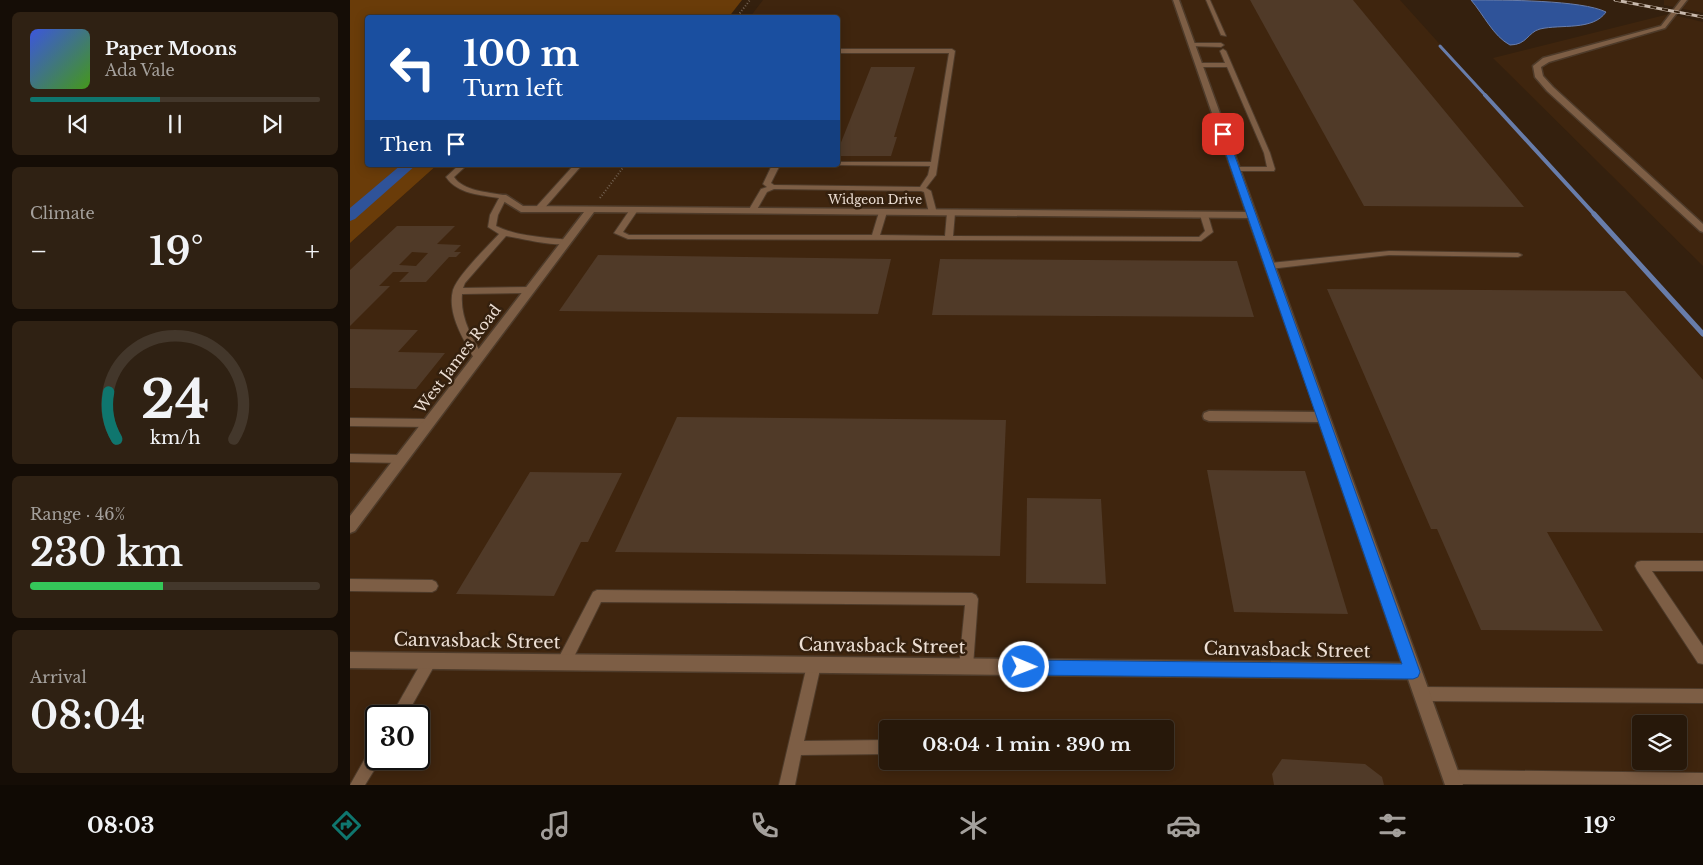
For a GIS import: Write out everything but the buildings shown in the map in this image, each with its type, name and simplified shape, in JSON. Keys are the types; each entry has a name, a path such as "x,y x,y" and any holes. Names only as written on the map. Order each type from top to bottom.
{"street":[{"path":"1176,0 1453,781"},
{"path":"1684,0 1663,27 1546,60 1537,66 1539,77 1550,89 1703,229"},
{"name":"Widgeon Drive","path":"503,197 521,209 1252,215"},
{"name":"West James Road","path":"350,527 591,210"},
{"path":"1209,416 1323,417"},
{"name":"Canvasback Street","path":"350,660 1413,672"}],"lane":[{"path":"1208,0 1224,35"},
{"path":"1192,45 1222,48 1267,153 1271,169 1235,169"},
{"path":"840,51 952,51 932,175 922,189"},
{"path":"1199,65 1229,65"},
{"path":"840,164 934,164"},
{"path":"461,167 450,177 452,182 459,187 503,197 494,215 492,227 504,233 567,242"},
{"path":"539,209 576,167"},
{"path":"773,187 767,184 775,167"},
{"path":"752,211 764,191 773,187 922,189 927,191 933,213"},
{"path":"634,210 618,233 628,237 1201,239 1209,232 1204,215"},
{"path":"876,237 883,212"},
{"path":"949,237 950,213"},
{"path":"479,358 463,331 456,310 457,291 461,282 504,233"},
{"path":"1269,266 1389,253 1518,255"},
{"path":"457,291 530,290"},
{"path":"350,422 429,423"},
{"path":"350,458 402,459"},
{"path":"1703,566 1641,566 1703,658"},
{"path":"350,585 432,586"},
{"path":"564,662 597,596 972,599 966,666"},
{"path":"404,705 430,661"},
{"path":"787,785 814,665"},
{"path":"1421,694 1703,696"},
{"path":"795,748 879,747"},
{"path":"357,785 366,770"},
{"path":"1453,781 1703,780"}],"path":[{"path":"738,15 750,0"},
{"path":"591,210 623,167"}],"shaded area":[{"path":"350,0 742,0 730,15 365,15 365,167 435,167 350,243"},
{"path":"763,0 1400,0 1703,336 1703,785 350,785 350,243 435,167 840,167 840,15 752,15"},
{"path":"1664,0 1703,0 1703,13 1664,5"},
{"path":"1669,14 1703,22 1703,266 1493,58"}],"water":[{"path":"1471,0 1561,3 1595,8 1606,12 1593,22 1576,26 1540,29 1524,41 1510,45 1494,31"}],"waterway":[{"path":"1440,46 1486,96"},
{"path":"1485,95 1595,215"},
{"path":"350,216 407,167"},
{"path":"1594,214 1703,334"}],"railway":[{"path":"1615,0 1703,17"}],"route":[{"path":"1024,667 1413,672 1223,134"}]}
